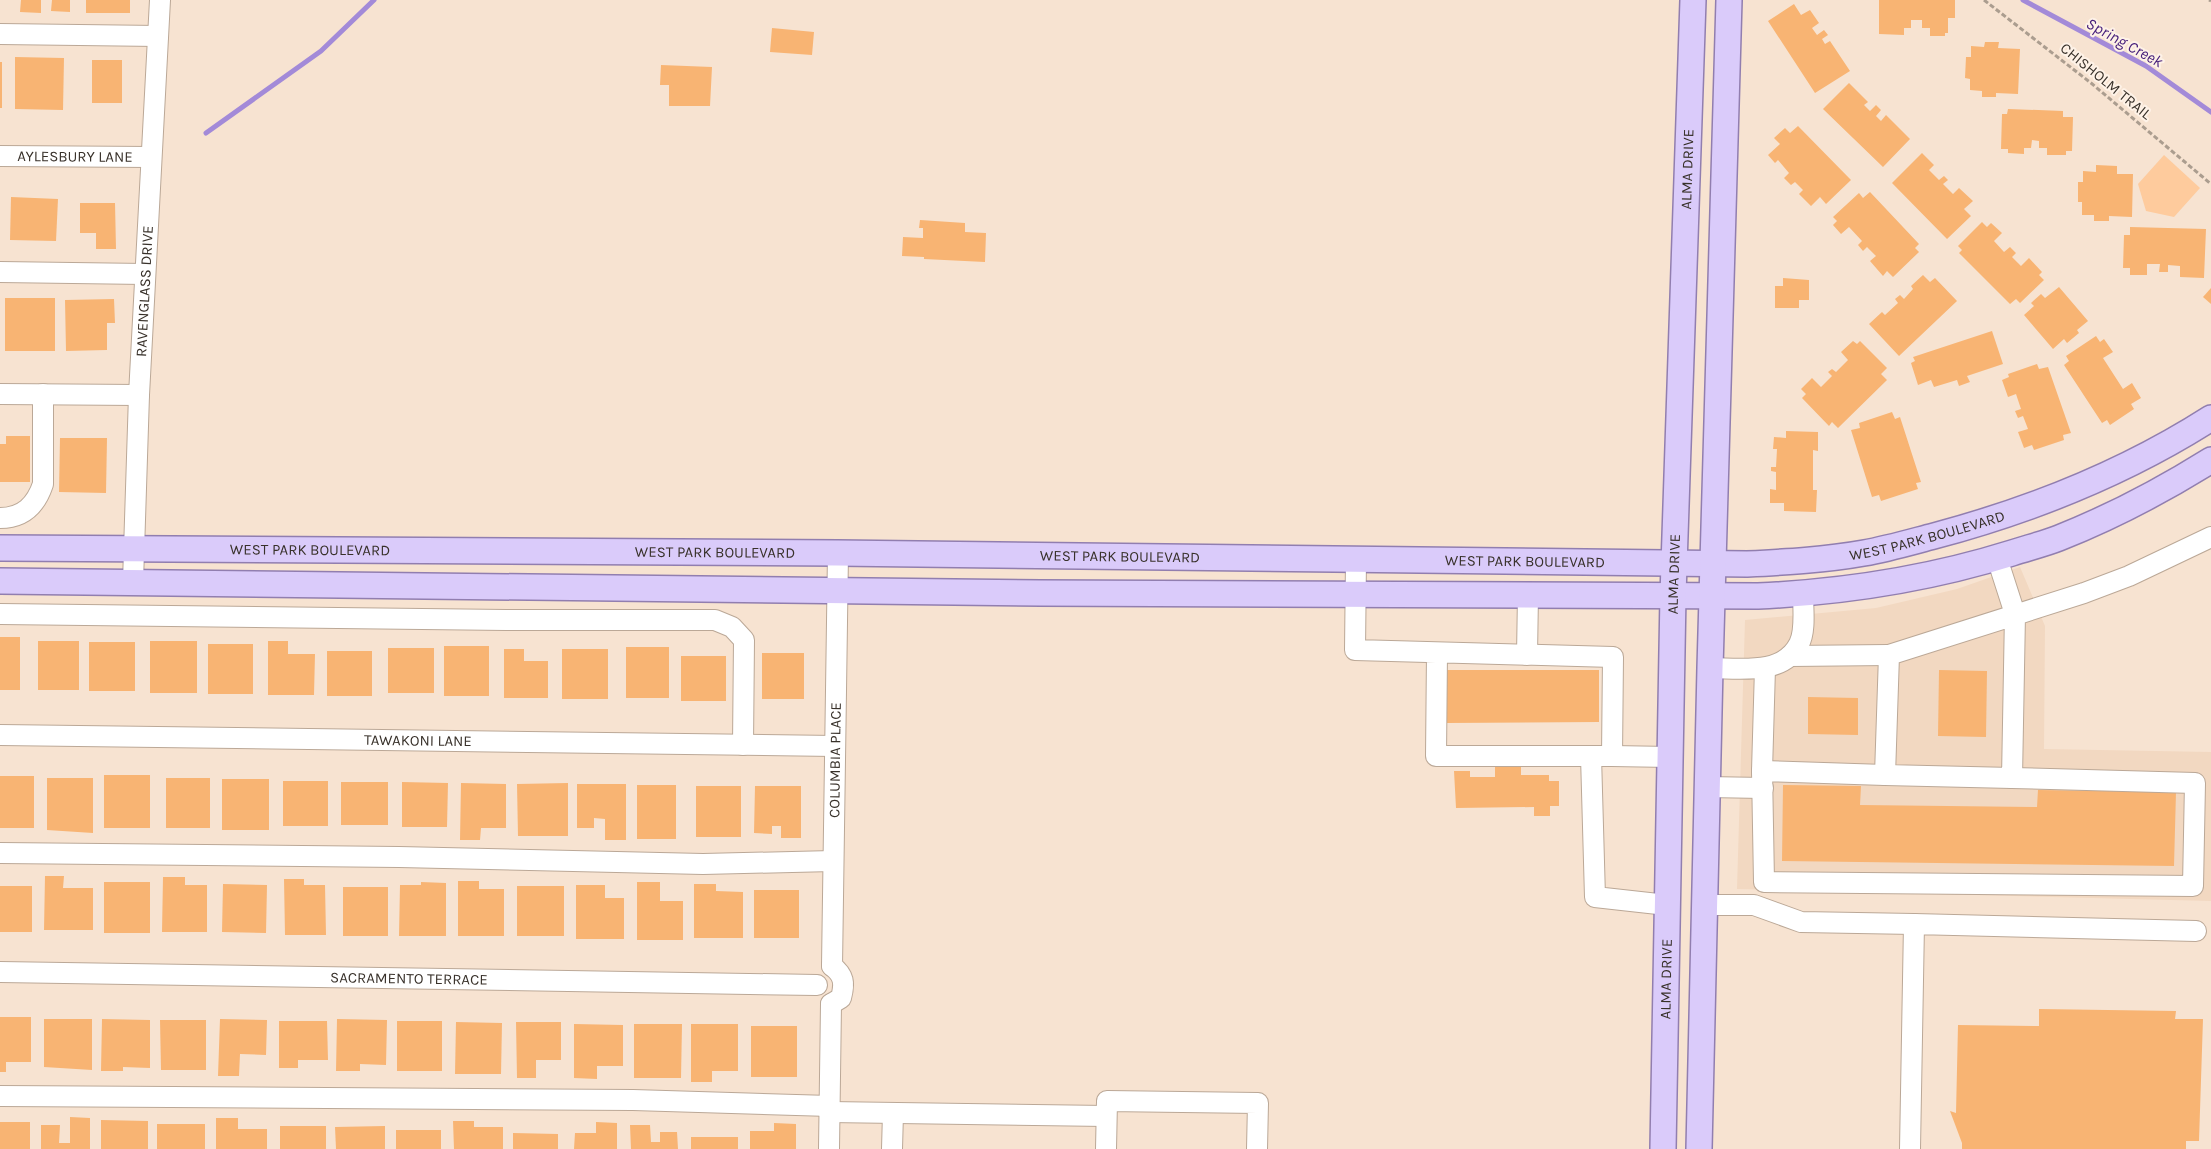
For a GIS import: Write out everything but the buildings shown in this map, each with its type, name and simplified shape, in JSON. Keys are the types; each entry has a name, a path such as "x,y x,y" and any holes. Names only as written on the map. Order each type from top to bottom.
{"main road":[{"name":"ALMA DRIVE","path":"1663,1149 1673,594 1693,0"},
{"path":"1699,1149 1710,668 1729,0"},
{"path":"1688,169 1725,168"},
{"name":"WEST PARK BOULEVARD","path":"0,548 838,553 1747,564 1848,556 1958,530 2040,503 2089,484 2208,426"},
{"path":"0,581 1356,595 1673,594 1712,596 1803,594 1898,582 1997,558 2058,538 2174,483 2211,460"},
{"path":"1667,905 1704,905"}],"street":[{"name":"RAVENGLASS DRIVE","path":"133,582 139,395 160,0"},
{"path":"0,34 158,36"},
{"name":"AYLESBURY LANE","path":"0,156 151,157"},
{"path":"0,272 145,274"},
{"path":"0,394 139,395"},
{"path":"0,518 19,515 29,510 40,493 43,484 43,394"},
{"path":"1790,656 1889,655 2084,593 2129,576 2211,537"},
{"name":"COLUMBIA PLACE","path":"831,1004 841,998 844,985 840,973 832,966 838,553"},
{"path":"1997,558 2015,614 2012,778"},
{"path":"1356,560 1355,650 1613,657 1612,756"},
{"path":"1710,668 1765,668 1778,665 1790,656 1799,645 1802,633 1803,594"},
{"path":"1527,655 1528,595"},
{"path":"0,614 506,620 715,620 732,628 744,640 743,745"},
{"path":"1437,653 1436,756 1670,757"},
{"path":"1885,776 1889,655"},
{"path":"1707,787 1763,780 1885,776 2195,783 2193,886 1764,882 1763,780 1765,668"},
{"name":"TAWAKONI LANE","path":"0,735 835,746"},
{"path":"1591,756 1595,897 1667,905"},
{"path":"0,853 703,864 833,861"},
{"path":"1704,905 1754,905 1801,922 2196,931"},
{"path":"1910,1149 1914,924"},
{"path":"829,1149 831,1004 821,998 817,985 822,973 832,966"},
{"name":"SACRAMENTO TERRACE","path":"0,972 817,985"},
{"path":"0,1096 633,1100 893,1112 1106,1116"},
{"path":"1106,1149 1107,1101 1258,1103 1257,1149"},
{"path":"892,1149 893,1112"}],"path":[{"name":"CHISHOLM TRAIL","path":"1984,0 2092,83 2211,184"}],"shaded area":[{"path":"2164,155 2200,188 2174,217 2146,211 2138,184"},
{"path":"2020,567 2045,626 2044,749 2211,752 2211,901 1737,889 1745,620 1876,608 1957,589"}],"waterway":[{"path":"206,133 321,51 374,0"},
{"name":"Spring Creek","path":"2023,0 2146,66 2211,112"}]}
